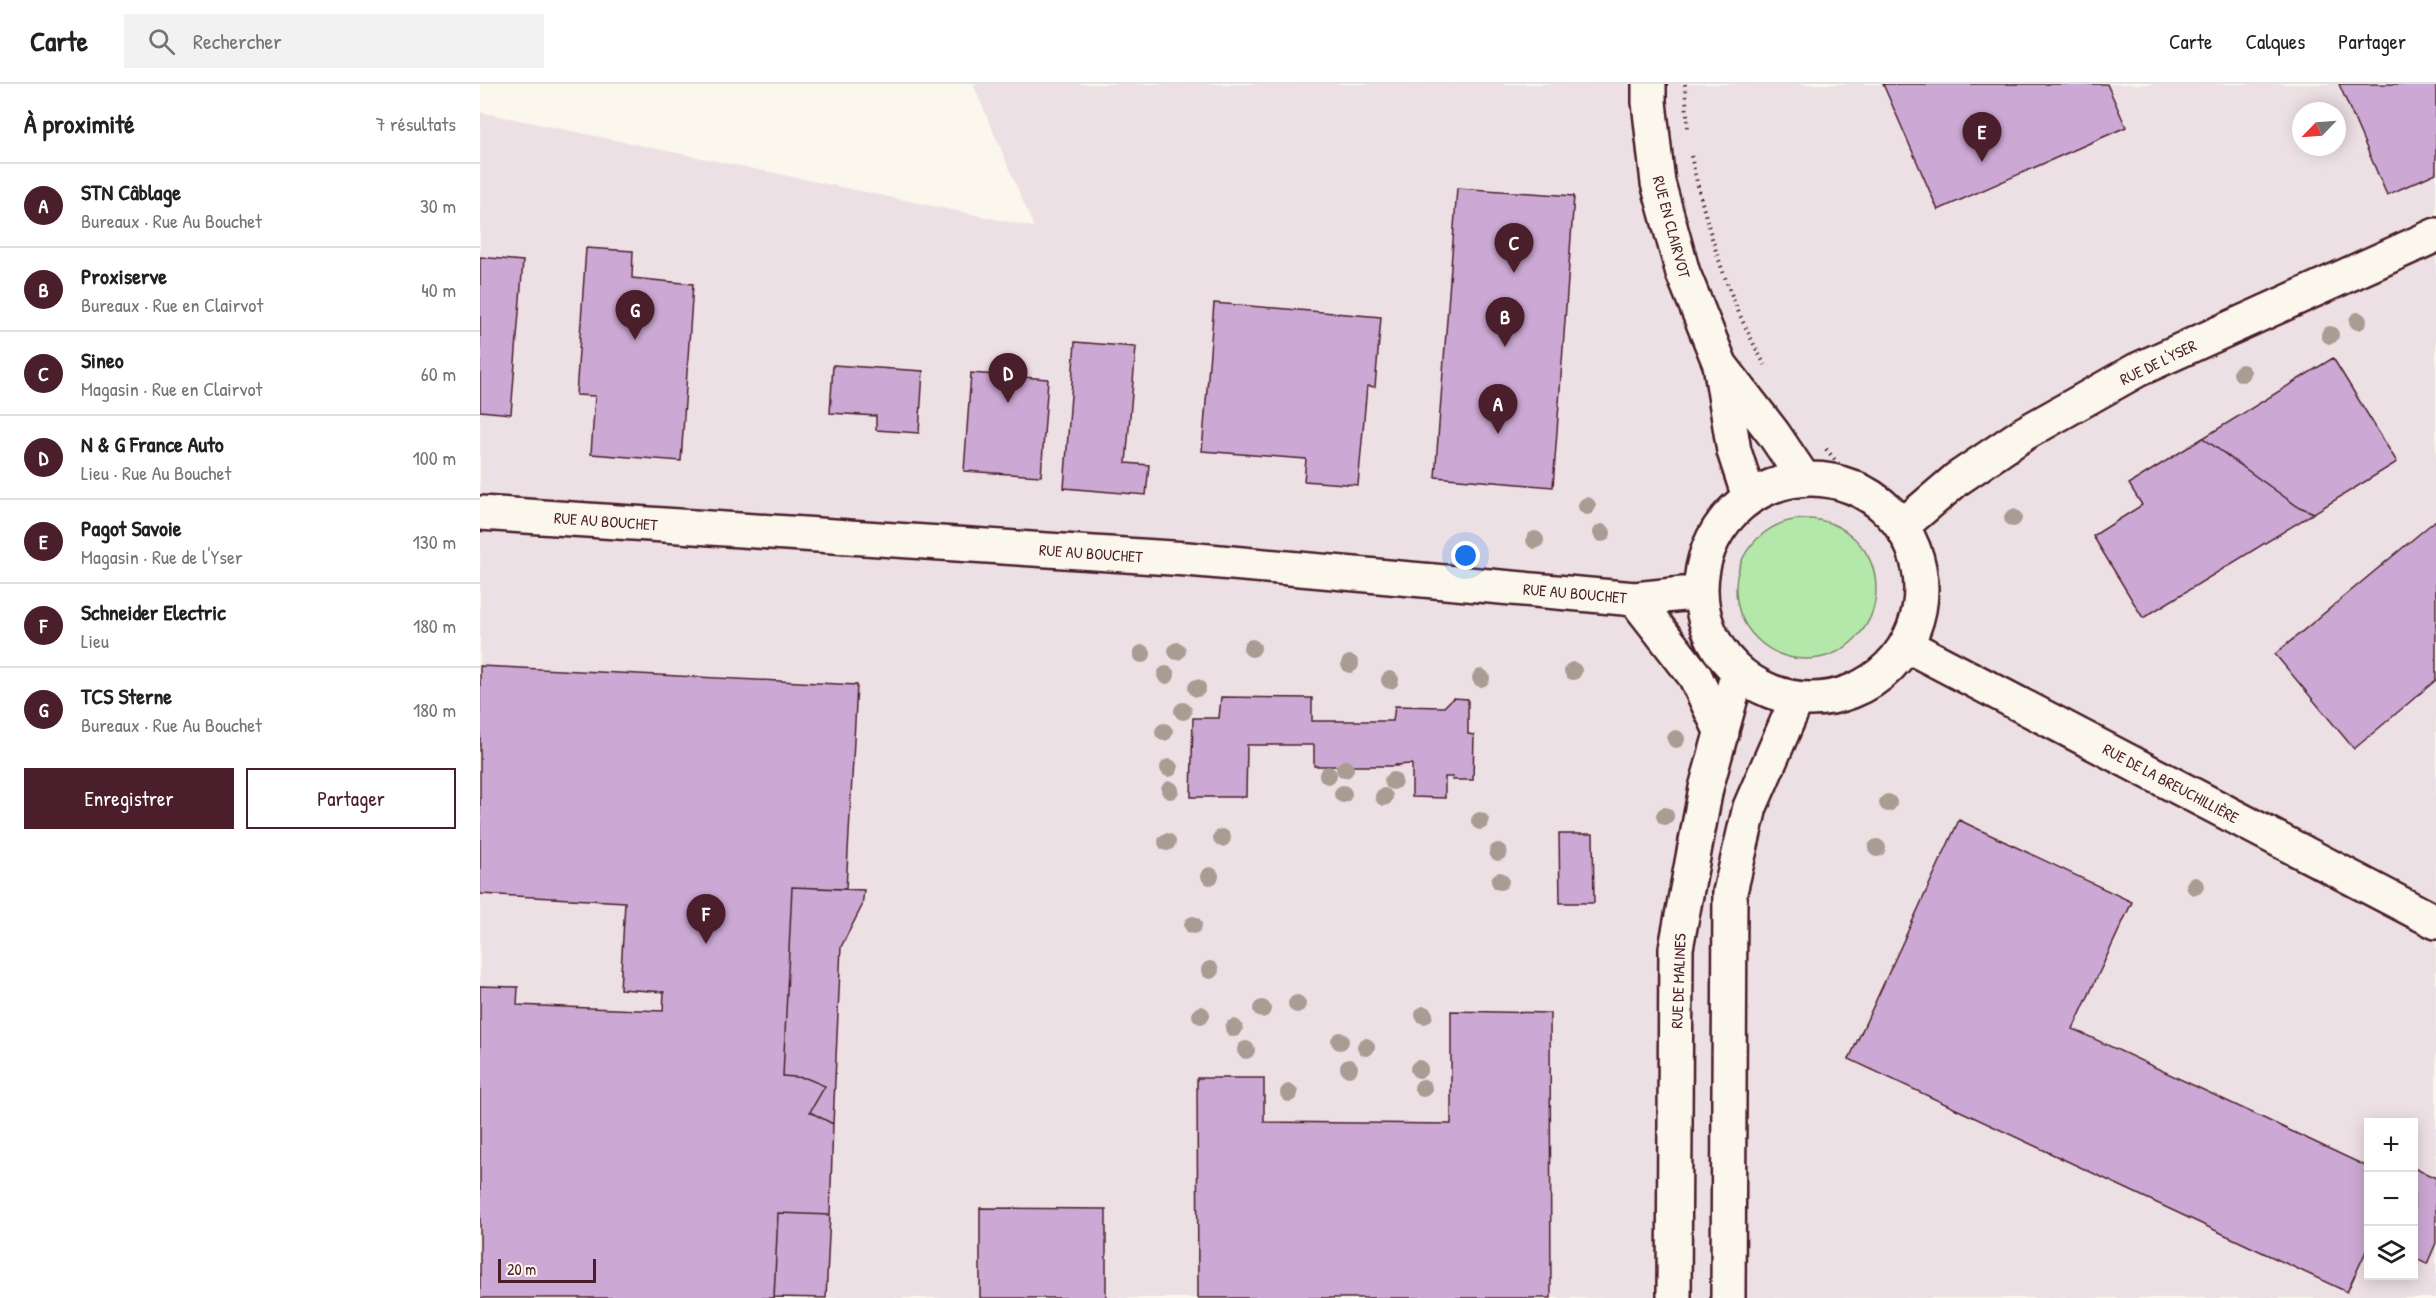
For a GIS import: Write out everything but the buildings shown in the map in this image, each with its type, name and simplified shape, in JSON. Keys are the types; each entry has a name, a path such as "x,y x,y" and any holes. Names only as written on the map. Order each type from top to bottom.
{"street":[{"name":"RUE EN CLAIRVOT","path":"1649,84 1658,183 1683,273 1720,364 1734,451 1749,497"},
{"name":"RUE DE L'YSER","path":"1902,526 1957,479 2015,440 2137,370 2436,235"},
{"name":"RUE EN CLAIRVOT","path":"1720,364 1773,433 1804,479"},
{"path":"1804,479 1833,481 1860,490 1883,506 1902,526 1916,554 1921,585 1918,616 1906,645 1887,670 1860,688 1829,698 1797,699 1765,690 1738,672 1719,650 1706,624 1701,595 1703,566 1713,538 1731,513 1749,497 1775,484 1804,479"},
{"name":"RUE AU BOUCHET","path":"480,513 1187,559 1635,599 1683,594 1701,595"},
{"path":"1635,599 1695,676 1722,733"},
{"name":"RUE DE LA BREUCHILLIÈRE","path":"1906,645 2436,922"},
{"name":"RUE DE MALINES","path":"1674,1298 1676,948 1706,788 1738,672"},
{"path":"1728,1298 1730,891 1750,807 1797,699"}],"path":[{"path":"1685,84 1688,137"},
{"path":"1689,148 1704,213 1724,278 1750,338 1767,367"},
{"path":"1825,447 1860,490"}],"shaded area":[{"path":"973,84 2436,84 2436,1298 480,1298 480,112 1034,227"}],"green space":[{"path":"1806,519 1833,524 1855,540 1871,562 1876,589 1871,616 1855,638 1833,654 1806,659 1779,654 1757,638 1741,616 1736,589 1741,562 1757,540 1779,524"}],"place":[{"name":"Pagot Savoie","path":"1982,162"},
{"name":"Sineo","path":"1514,273"},
{"name":"TCS Sterne","path":"635,340"},
{"name":"Proxiserve","path":"1505,347"},
{"name":"N & G France Auto","path":"1008,403"},
{"name":"STN Câblage","path":"1498,434"},
{"name":"Schneider Electric","path":"706,944"}]}
